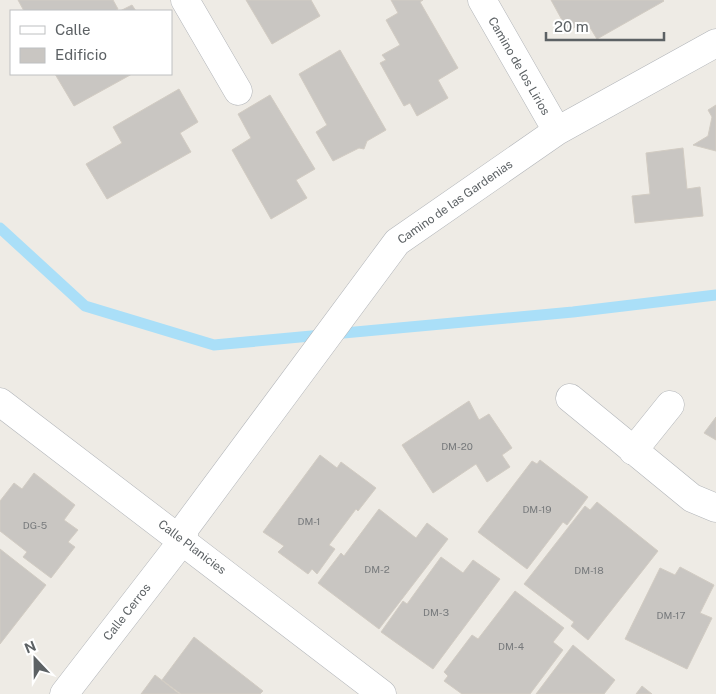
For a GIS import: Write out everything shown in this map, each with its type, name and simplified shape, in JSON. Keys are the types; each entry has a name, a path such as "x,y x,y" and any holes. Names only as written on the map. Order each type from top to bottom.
{"street":[{"path":"185,0 238,91"},
{"name":"Camino de los Lirios","path":"482,0 557,131"},
{"name":"Camino de las Gardenias","path":"184,534 309,360 397,242 557,131 716,43"},
{"path":"570,398 692,498 716,508"},
{"name":"Calle Planicies","path":"0,402 184,534 382,694"},
{"path":"634,451 670,405"},
{"name":"Calle Cerros","path":"64,694 184,534"}],"building":[{"path":"18,0 113,0 118,9 116,10 23,10"},
{"path":"246,0 311,0 320,16 272,44"},
{"path":"391,0 423,0 420,2 458,68 438,80 448,98 417,116 410,103 404,106 380,63 386,60 382,55 400,45 386,20 398,13"},
{"path":"551,0 664,1 597,39 586,21 568,31"},
{"path":"132,5 135,10 122,10"},
{"path":"340,50 386,130 367,141 364,149 359,148 333,161 316,132 327,125 299,74"},
{"path":"56,75 130,75 74,106"},
{"path":"179,89 198,122 180,133 191,152 107,199 86,164 122,143 113,127"},
{"path":"270,95 315,169 296,180 307,198 271,219 232,150 251,138 238,114"},
{"path":"716,105 716,151 693,145 708,136 712,117 708,110"},
{"path":"683,148 687,189 700,187 703,216 635,223 632,196 650,194 646,153"},
{"path":"469,401 479,420 489,414 512,448 502,455 510,467 487,482 476,464 433,493 402,445"},
{"path":"716,417 716,440 704,433"},
{"path":"320,455 337,468 341,462 376,488 358,511 356,509 329,545 335,549 317,574 312,569 308,574 278,552 284,546 263,532"},
{"path":"540,460 588,497 567,525 563,522 527,569 478,532 532,461 537,464"},
{"path":"34,473 75,505 64,520 78,530 68,542 75,547 51,578 23,557 27,552 0,531 0,501 14,483 22,489"},
{"path":"597,502 658,551 588,640 571,626 574,622 524,584 585,506 590,510"},
{"path":"379,509 416,538 427,523 448,539 379,629 318,583 341,553 344,556"},
{"path":"0,549 46,585 0,644"},
{"path":"441,557 463,573 473,560 500,579 433,669 381,632 403,601 407,604"},
{"path":"680,567 714,585 700,613 712,618 687,669 625,639 660,568 675,575"},
{"path":"515,591 564,628 553,642 563,650 530,694 462,694 444,681 448,676 444,672 472,635 478,639"},
{"path":"194,637 263,691 260,694 181,694 162,680"},
{"path":"573,645 615,680 604,694 536,694"},
{"path":"155,675 178,693 180,694 141,694"},
{"path":"642,686 652,694 636,694"}],"waterway":[{"path":"0,228 85,306 214,345 573,312 716,295"}]}
